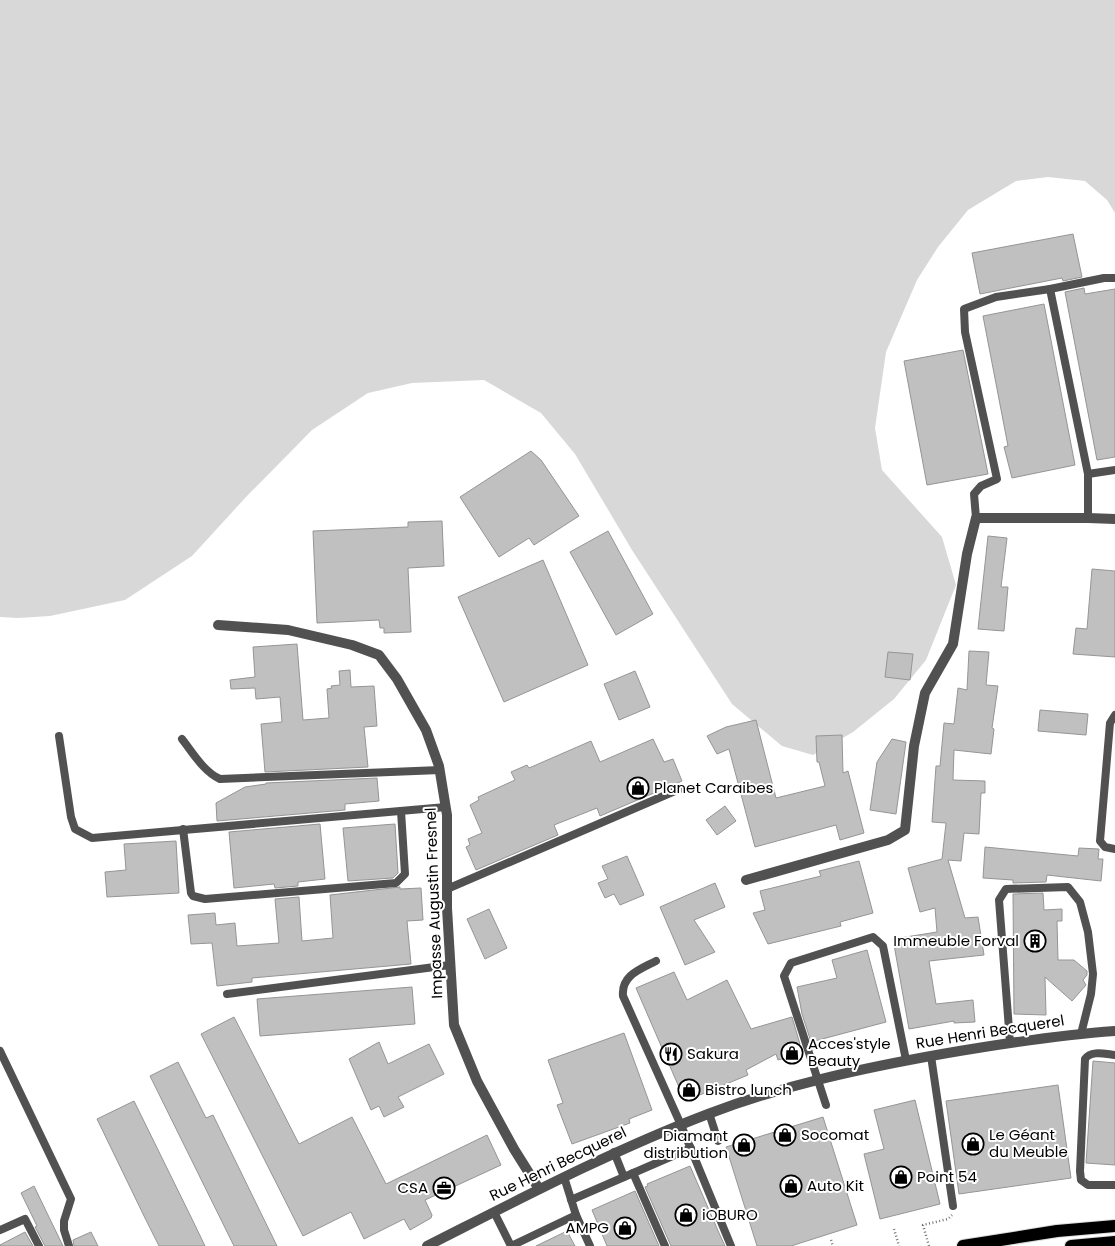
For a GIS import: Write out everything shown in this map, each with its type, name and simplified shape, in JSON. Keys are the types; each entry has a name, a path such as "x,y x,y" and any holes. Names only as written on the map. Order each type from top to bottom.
{"main road":[{"path":"963,1246 1057,1231 1115,1226"},
{"path":"1071,1246 1115,1242"}],"street":[{"path":"746,880 888,840 905,830 914,746 925,693 954,644 968,554 976,518 1115,519"},
{"name":"Impasse Augustin Fresnel","path":"218,625 288,630 352,645 379,655 398,679 426,730 440,770 446,808 447,888 454,1025 477,1082 514,1149 539,1189"},
{"name":"Rue Henri Becquerel","path":"427,1246 614,1152 709,1113 817,1078 1010,1042 1115,1031"}],"lane":[{"path":"976,518 974,494 981,486 996,480 965,332 964,309 996,297 1104,278 1115,278"},
{"path":"1050,289 1088,474 1088,518"},
{"path":"1088,474 1115,470"},
{"path":"1115,715 1110,723 1100,841 1105,847 1115,849"},
{"path":"59,736 71,817 75,829 92,838 446,808"},
{"path":"182,740 201,764 214,776 220,778 440,770"},
{"path":"447,888 682,788"},
{"path":"183,829 191,893 193,896 205,899 396,884 404,874 401,811"},
{"path":"1010,1042 998,900 1006,889 1068,887 1080,902 1088,932 1093,974 1091,994 1081,1034"},
{"path":"826,1105 784,976 791,963 873,938 883,946 906,1060"},
{"path":"656,961 632,974 625,981 622,989 623,996 691,1148 731,1246"},
{"path":"227,994 450,966"},
{"path":"0,1051 71,1199 64,1221 65,1236 69,1246"},
{"path":"1115,1055 1091,1054 1085,1059 1080,1171 1081,1180 1088,1185 1115,1185"},
{"path":"931,1056 953,1206"},
{"path":"709,1113 718,1141"},
{"path":"571,1200 691,1148"},
{"path":"614,1152 624,1177"},
{"path":"633,1173 665,1246"},
{"path":"564,1176 576,1215 590,1246"},
{"path":"494,1212 511,1246 576,1215"},
{"path":"0,1230 25,1219 39,1246"}],"path":[{"path":"929,1246 923,1225 948,1219 952,1215 953,1206"},
{"path":"894,1229 899,1246"},
{"path":"831,1240 833,1246"}],"shaded area":[{"path":"0,0 1115,0 1115,213 1107,200 1085,181 1048,177 1016,181 968,210 938,247 917,280 886,352 875,428 882,470 942,537 956,585 926,660 894,699 853,732 813,755 782,746 732,704 632,550 575,454 541,413 484,380 412,383 368,393 312,430 246,497 192,556 125,600 50,616 0,617"}],"building":[{"path":"1073,234 1082,277 1063,281 1062,278 980,294 972,253"},
{"path":"1084,288 1085,294 1115,289 1115,457 1097,460 1065,292"},
{"path":"1044,304 1075,465 1012,478 1004,447 1008,446 983,316"},
{"path":"963,350 988,474 927,485 904,361"},
{"path":"531,451 541,460 579,516 534,545 529,538 499,557 460,497"},
{"path":"442,521 444,566 408,568 411,632 384,633 384,628 380,628 379,620 317,623 313,531 408,527 408,522"},
{"path":"608,531 653,614 616,635 570,552"},
{"path":"988,536 1007,538 1001,587 1008,587 1004,631 978,629"},
{"path":"543,560 588,665 504,702 458,597"},
{"path":"1092,569 1115,571 1115,657 1073,654 1076,628 1087,629"},
{"path":"297,644 303,720 329,718 327,689 332,688 331,686 340,685 339,671 350,670 351,687 374,686 377,726 364,727 368,767 265,772 261,724 282,722 280,697 256,699 255,688 231,689 230,680 255,677 253,647"},
{"path":"969,651 989,652 986,685 998,686 992,728 994,729 991,754 954,750 953,780 985,781 985,793 981,793 979,834 964,833 961,861 948,860 965,918 978,917 984,955 929,961 936,1004 973,1000 975,1022 954,1023 954,1021 909,1029 893,939 937,932 935,908 920,912 908,868 942,859 946,823 932,822 936,766 940,766 944,723 954,724 958,688 967,690"},
{"path":"888,652 913,654 910,680 885,677"},
{"path":"635,671 650,707 619,720 604,684"},
{"path":"1040,710 1088,714 1086,735 1038,731"},
{"path":"756,720 776,798 825,786 819,762 817,762 816,736 842,735 843,773 848,771 864,833 840,840 836,825 755,847 729,749 717,754 707,736 726,727"},
{"path":"653,739 664,762 673,759 682,781 600,816 597,808 554,825 558,835 476,870 466,847 470,845 468,839 482,833 470,805 479,800 478,797 515,780 511,772 527,765 529,768 591,741 600,762"},
{"path":"892,739 906,742 896,814 870,810 877,762"},
{"path":"377,778 379,801 345,804 345,810 217,821 216,803 245,787 266,783"},
{"path":"725,806 736,821 717,835 706,820"},
{"path":"320,824 325,879 298,882 298,886 275,888 274,884 234,888 229,832"},
{"path":"395,824 398,873 393,878 348,881 343,828"},
{"path":"176,841 179,893 107,897 105,872 126,870 124,844"},
{"path":"985,847 1078,856 1079,848 1099,849 1098,859 1103,859 1101,881 1047,875 1046,882 1013,883 1013,880 983,878"},
{"path":"627,856 644,895 620,905 614,894 605,898 598,883 608,879 602,866"},
{"path":"859,861 873,913 840,922 841,926 768,944 753,913 765,910 760,891 821,876 819,871"},
{"path":"715,883 725,907 694,920 715,952 685,965 660,907"},
{"path":"400,887 400,889 421,888 423,920 407,921 411,964 252,978 252,982 217,986 212,943 191,944 188,915 215,913 216,925 235,923 237,946 279,943 275,899 299,897 302,941 333,938 330,895"},
{"name":"Immeuble Forval","path":"1043,893 1044,910 1062,909 1062,921 1057,921 1058,960 1074,960 1087,971 1087,975 1083,980 1086,985 1072,1001 1045,977 1046,1015 1014,1014 1013,894"},
{"path":"489,909 507,948 485,959 467,919"},
{"path":"867,950 886,1022 811,1042 802,1014 797,987 837,978 832,960"},
{"path":"674,972 687,1000 727,980 751,1029 792,1017 800,1044 797,1045 800,1054 778,1060 776,1054 746,1070 748,1075 685,1101 636,988"},
{"path":"412,987 415,1024 260,1036 257,999"},
{"path":"234,1017 299,1144 352,1117 386,1184 487,1135 501,1165 425,1200 432,1215 431,1218 410,1230 404,1219 364,1239 351,1212 303,1236 201,1034"},
{"path":"624,1033 652,1110 629,1119 630,1123 572,1144 557,1105 563,1103 548,1060"},
{"path":"379,1042 388,1064 429,1044 444,1074 398,1097 404,1107 384,1117 379,1106 371,1110 349,1059"},
{"path":"1093,1061 1115,1063 1115,1165 1086,1163"},
{"path":"178,1062 206,1118 213,1115 277,1246 234,1246 150,1076"},
{"path":"1058,1085 1071,1178 959,1194 946,1101"},
{"name":"Point 54","path":"915,1100 940,1204 880,1219 864,1154 884,1149 874,1110"},
{"path":"134,1101 205,1246 159,1246 145,1218 97,1119"},
{"name":"Auto Kit","path":"823,1117 857,1225 791,1246 757,1246 726,1147"},
{"name":"iOBURO","path":"690,1166 725,1246 671,1246 645,1187 648,1186 647,1184"},
{"path":"34,1186 63,1246 45,1246 35,1227 37,1226 21,1193"},
{"name":"AMPG","path":"635,1191 659,1246 607,1246 592,1210"},
{"path":"567,1231 575,1246 536,1246"},
{"path":"25,1232 33,1246 0,1246 0,1245"},
{"path":"91,1232 98,1246 74,1246 73,1240"}],"place":[{"name":"Planet Caraibes","path":"638,788"},
{"name":"Immeuble Forval","path":"1035,941"},
{"name":"Acces'style Beauty","path":"792,1053"},
{"name":"Sakura","path":"671,1054"},
{"name":"Bistro lunch","path":"689,1090"},
{"name":"Socomat","path":"785,1135"},
{"name":"Le Géant du Meuble","path":"973,1144"},
{"name":"Diamant distribution","path":"744,1145"},
{"name":"Point 54","path":"901,1177"},
{"name":"Auto Kit","path":"791,1186"},
{"name":"CSA","path":"444,1188"},
{"name":"iOBURO","path":"686,1215"},
{"name":"AMPG","path":"625,1228"}]}
